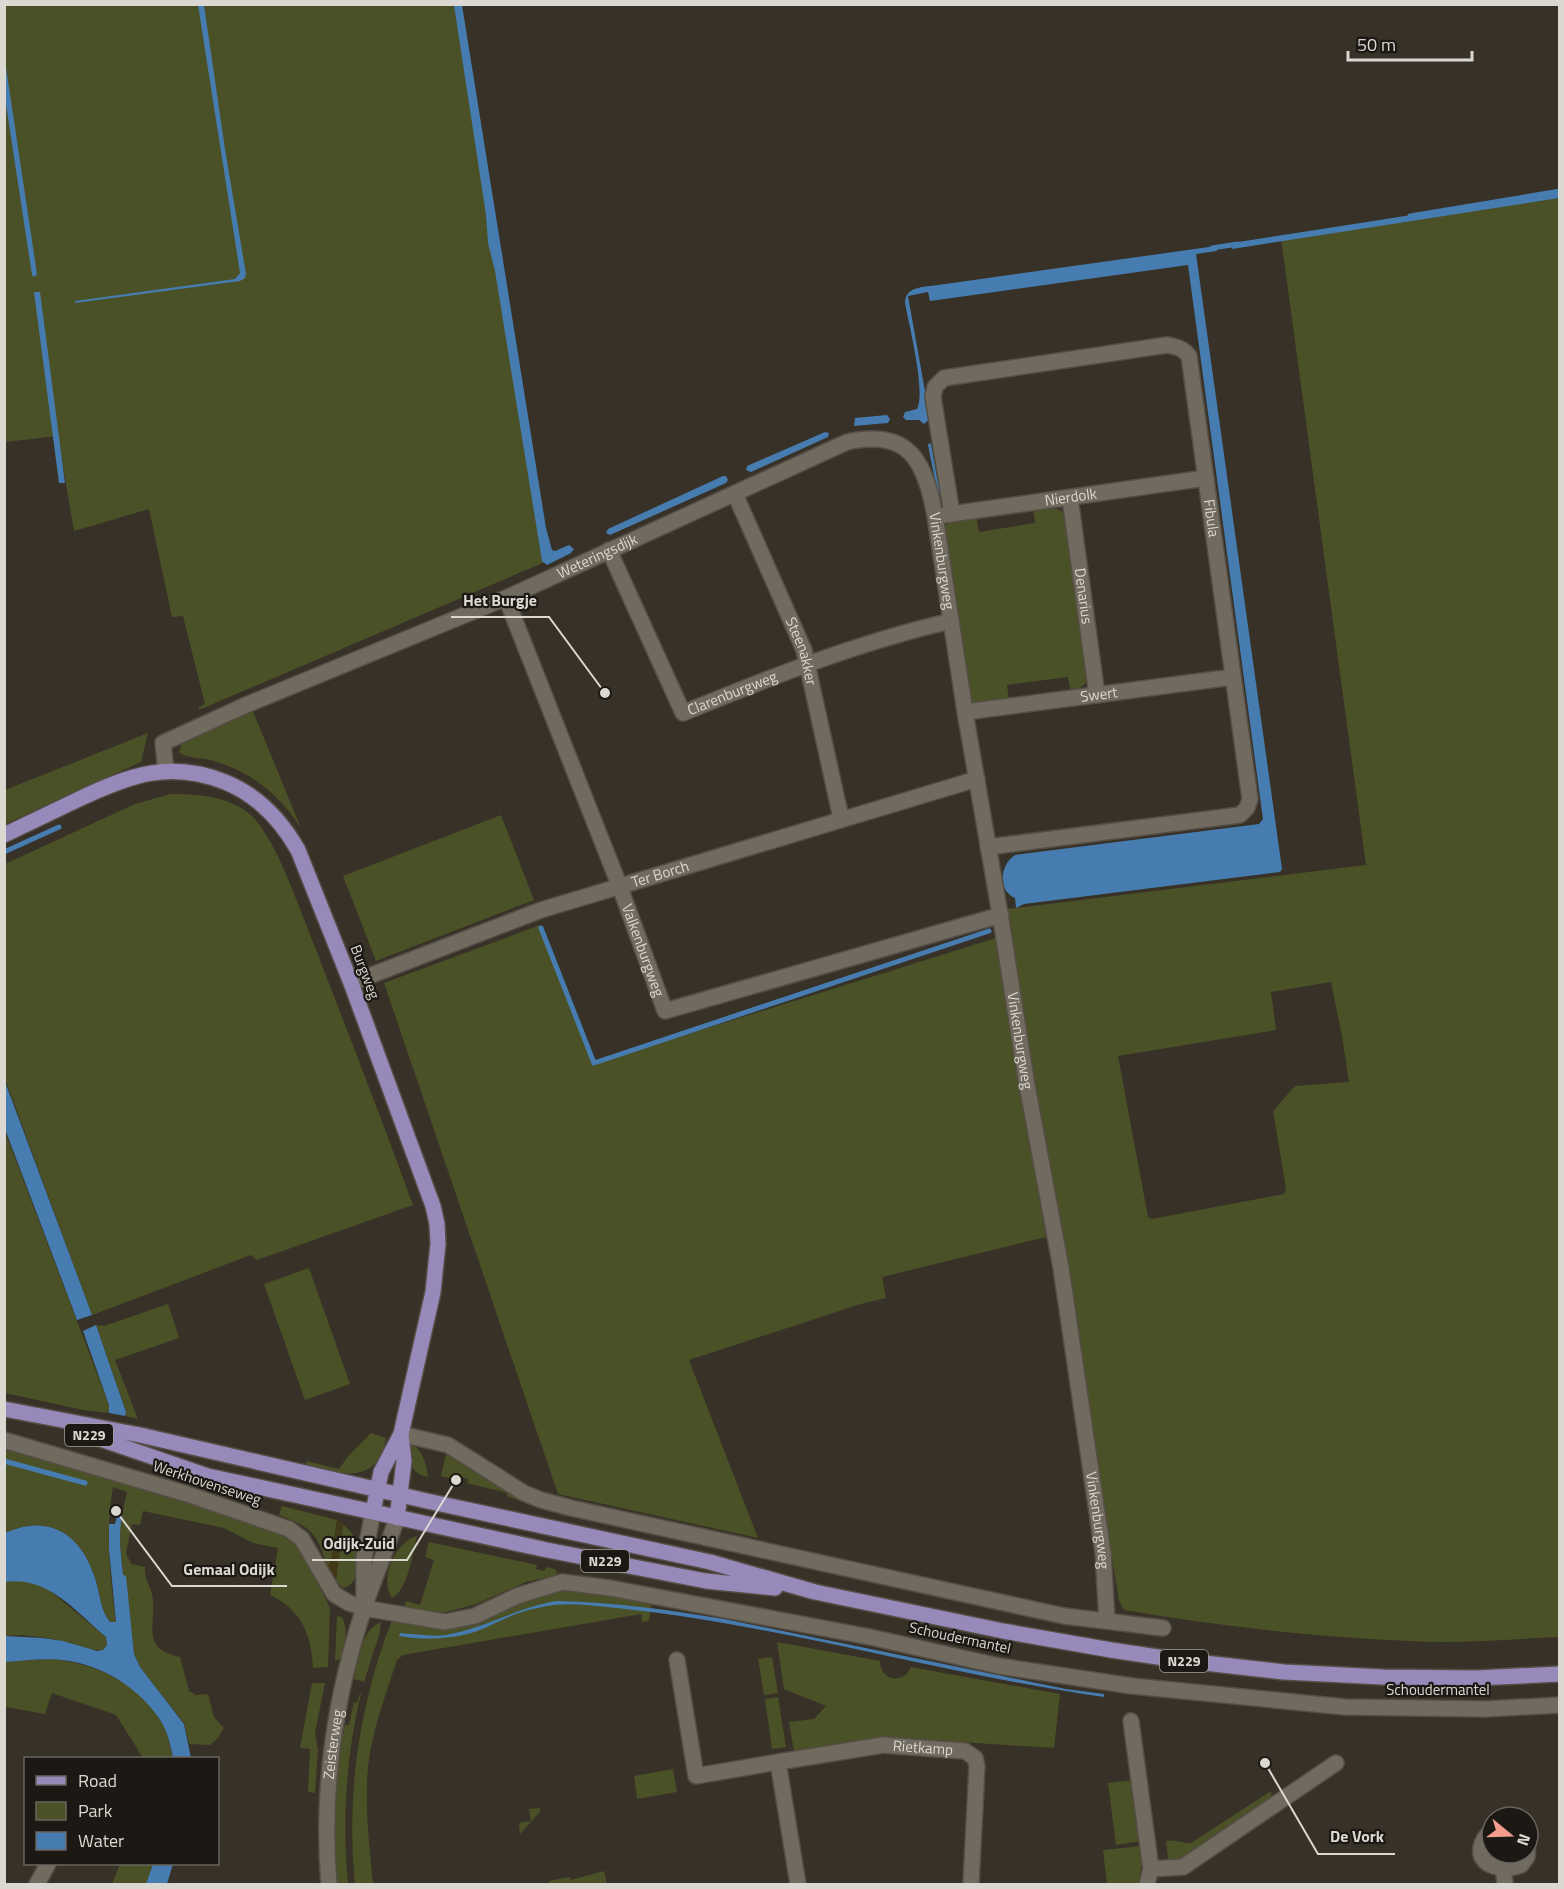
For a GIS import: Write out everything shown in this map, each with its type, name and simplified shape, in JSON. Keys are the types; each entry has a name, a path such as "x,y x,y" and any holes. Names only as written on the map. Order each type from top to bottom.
{"main road":[{"name":"Burgweg","path":"4,835 115,782 148,773 166,771 200,774 232,785 260,803 289,834 305,865 351,983 433,1206 437,1224 436,1264 432,1292 401,1434 386,1459 373,1512"},
{"name":"Werkhovenseweg","path":"4,1409 140,1435 400,1495"},
{"name":"Werkhovenseweg","path":"34,1416 208,1476 397,1518"},
{"name":"Burgweg","path":"397,1518 404,1461 401,1434"},
{"name":"Schoudermantel","path":"400,1495 710,1562 815,1592 1014,1633 1167,1659 1249,1668 1383,1677 1476,1678 1560,1674"},
{"name":"Schoudermantel","path":"397,1518 706,1581 815,1592"}],"street":[{"name":"Fibula","path":"952,514 933,397 935,387 944,378 1167,345 1185,350 1190,356 1250,799 1247,808 1240,815 988,848"},
{"name":"Weteringsdijk","path":"166,771 163,743 246,705 506,598 847,442 858,439 887,440 911,452 919,464"},
{"name":"Vinkenburgweg","path":"919,464 928,486 935,516 1027,1085 1061,1268 1103,1553 1107,1621"},
{"name":"Nierdolk","path":"935,516 1206,478"},
{"name":"Steenakker","path":"735,494 804,650 841,818"},
{"name":"Denarius","path":"1070,498 1097,695"},
{"name":"Clarenburgweg","path":"609,550 683,713 807,663 951,621"},
{"name":"Valkenburgweg","path":"506,598 620,887 665,1011 1000,915"},
{"name":"Swert","path":"965,712 1233,677"},
{"name":"Ter Borch","path":"351,983 541,910 977,779"},
{"path":"401,1434 448,1445 511,1485 541,1500 1064,1616 1163,1628"},
{"name":"Werkhovenseweg","path":"4,1440 187,1494 289,1529 302,1539 334,1594 349,1603 364,1608"},
{"name":"Zeisterweg","path":"364,1608 364,1558 373,1512"},
{"name":"Zeisterweg","path":"329,1884 325,1819 329,1766 345,1682 364,1608 397,1518"},
{"name":"Schoudermantel","path":"364,1608 445,1622 475,1616 517,1596 562,1582 610,1588 870,1637 999,1666 1132,1686 1345,1707 1485,1709 1560,1705"},
{"name":"Rietkamp","path":"677,1659 696,1776 883,1745 969,1752 975,1758 977,1766 972,1884"},
{"path":"1131,1721 1151,1869 1147,1884"},
{"path":"778,1762 798,1884"},
{"path":"1151,1869 1183,1867 1336,1764"},
{"path":"37,1884 47,1865"},
{"path":"1487,1865 1503,1868 1520,1865"},
{"path":"1503,1868 1505,1884"}],"green space":[{"path":"4,5 459,5 545,562 199,710 199,707 205,704 183,616 172,617 149,509 74,531 58,436 5,442"},
{"path":"1559,191 1559,1637 1447,1642 1338,1637 1230,1626 1124,1610 1119,1601 1007,909 1366,865 1281,238","holes":["1331,982 1349,1082 1295,1086 1273,1111 1286,1189 1284,1194 1152,1219 1148,1217 1118,1056 1276,1030 1271,992"]},
{"path":"1049,506 1062,511 1067,520 1088,678 1084,685 1071,693 1068,677 1007,685 1009,700 970,704 942,530 953,521 976,516 979,532 1035,523 1033,508"},
{"path":"252,709 301,828 272,794 250,777 225,765 186,756 179,752 182,744 192,738"},
{"path":"148,733 141,762 5,824 5,790"},
{"path":"171,794 203,796 234,804 252,816 270,841 294,894 413,1205 257,1260 251,1255 92,1315 5,1079 5,864 135,804"},
{"path":"501,815 534,900 376,961 343,876"},
{"path":"540,925 592,1064 996,938 1046,1237 882,1277 886,1298 689,1360 758,1538 558,1494 384,983"},
{"path":"4,1129 109,1405 109,1413 83,1410 5,1393"},
{"path":"309,1268 350,1384 305,1400 264,1284"},
{"path":"168,1304 179,1338 115,1360 138,1419 125,1416 126,1411 96,1325 104,1326"},
{"path":"371,1433 386,1438 375,1464 366,1470 344,1473 305,1466 307,1461 339,1469 349,1455"},
{"path":"411,1445 421,1453 428,1477 414,1470 410,1458 409,1447"},
{"path":"4,1448 163,1494 278,1533 290,1540 304,1555 330,1608 328,1667 313,1668 310,1645 303,1625 290,1608 270,1595 278,1548 253,1543 224,1528 143,1511 140,1525 132,1524 126,1553 131,1564 145,1567 152,1594 154,1641 167,1653 180,1657 189,1691 196,1695 208,1694 214,1717 224,1728 210,1745 189,1744 184,1723 140,1667 134,1654 119,1529 127,1492 113,1487 109,1538 116,1622 110,1622 102,1607 89,1563 72,1539 49,1527 36,1525 21,1527 5,1533"},
{"path":"447,1450 537,1503 536,1507 507,1496 507,1493 467,1483 468,1479 459,1476 457,1480 441,1476"},
{"path":"282,1506 337,1520 329,1564 326,1564 315,1537 305,1527 279,1515"},
{"path":"343,1524 355,1538 359,1556 356,1577 348,1586 342,1588 336,1580"},
{"path":"417,1536 406,1579 398,1594 392,1598 387,1581 391,1562 402,1546"},
{"path":"429,1542 537,1565 536,1569 545,1571 546,1567 555,1569 558,1575 526,1582 476,1604 443,1613 404,1608 406,1601 420,1605 434,1560 425,1557"},
{"path":"18,1580 44,1586 106,1637 107,1645 103,1650 98,1650 48,1638 5,1636 5,1582"},
{"path":"579,1590 652,1600 649,1621 642,1622 641,1614 403,1655 397,1660 377,1722 368,1771 368,1835 373,1884 355,1884 352,1817 358,1750 371,1684 392,1620 496,1612 548,1592"},
{"path":"337,1616 342,1617 346,1638 342,1658 335,1661"},
{"path":"381,1622 364,1682 354,1679 365,1639 374,1626"},
{"path":"777,1642 880,1661 884,1673 893,1678 908,1673 911,1667 1060,1694 1054,1748 883,1737 794,1751 789,1722 814,1719 826,1706 784,1689"},
{"path":"772,1657 778,1693 764,1695 758,1659"},
{"path":"49,1659 66,1661 114,1677 128,1686 152,1709 162,1723 173,1757 142,1757 116,1715 52,1693 45,1714 5,1707 4,1662"},
{"path":"312,1683 325,1683 315,1733 318,1750 315,1793 308,1792 310,1749 300,1748"},
{"path":"360,1693 347,1788 345,1836 348,1884 338,1884 335,1824 338,1764 345,1725 349,1725 354,1702 357,1703"},
{"path":"778,1697 786,1747 772,1749 765,1699"},
{"path":"673,1769 677,1792 637,1799 634,1776"},
{"path":"1133,1780 1142,1841 1116,1845 1108,1783"},
{"path":"1271,1791 1272,1799 1191,1857 1175,1862 1168,1859 1166,1841 1191,1843"},
{"path":"540,1808 540,1812 520,1834 519,1823 531,1821 529,1809"},
{"path":"1142,1846 1143,1859 1138,1884 1107,1884 1103,1850"},
{"path":"120,1865 153,1865 146,1884 112,1884"},
{"path":"604,1871 607,1884 550,1884 549,1881 570,1877 571,1880"}],"sand":[{"path":"337,1520 343,1524 336,1580 326,1564 329,1564 331,1560"}],"water":[{"path":"198,5 204,5 245,278 240,281 75,303 75,301 235,279 240,273"},
{"path":"454,5 462,5 546,528 552,550 555,551 569,545 574,549 571,553 547,565 542,561 495,271 488,243 486,215"},
{"path":"4,54 37,274 34,277 5,98"},
{"path":"1559,192 1559,198 1232,249 1232,243"},
{"path":"1216,246 1217,251 1196,254 1282,869 1280,872 1024,904 1016,908 1015,898 1009,894 1003,884 1006,865 1015,855 1259,824 1263,819 1188,265 930,301 928,292 908,296 930,419 924,424 919,420 906,420 903,417 905,412 917,409 919,400 918,374 905,303 906,297 912,290 922,287"},
{"path":"34,292 40,292 65,483 59,483"},
{"path":"887,415 890,419 888,423 854,426 855,418"},
{"path":"825,432 829,433 828,437 751,472 746,470 747,466"},
{"path":"929,443 940,494 938,495 928,445"},
{"path":"726,476 728,480 726,483 610,535 606,533 608,529"},
{"path":"4,1079 92,1315 77,1320 5,1129"},
{"path":"96,1325 126,1412 125,1416 109,1413 109,1405 83,1331"},
{"path":"117,1515 122,1516 121,1553 123,1575 126,1576 134,1654 140,1667 184,1724 191,1757 173,1757 166,1732 154,1711 134,1691 110,1675 83,1664 61,1660 5,1662 5,1636 63,1641 97,1651 103,1650 107,1645 106,1637 72,1607 48,1590 35,1584 5,1582 5,1533 21,1527 36,1525 49,1527 72,1539 89,1563 107,1617 110,1622 116,1622 109,1550 109,1524 115,1524"},
{"path":"557,1601 641,1607 724,1619 1066,1689 1104,1694 1104,1697 977,1675 724,1623 589,1605 545,1606 531,1609 477,1631 455,1636 432,1639 399,1636 400,1633 429,1636 460,1632 529,1608"},
{"path":"153,1865 173,1865 167,1884 146,1884"}],"waterway":[{"path":"1410,216 1560,191"},
{"path":"1212,248 1238,244"},
{"path":"4,852 59,827"},
{"path":"541,928 594,1063 989,931"},
{"path":"4,1461 85,1483"}],"place":[{"name":"Het Burgje","path":"605,693"},
{"name":"Odijk-Zuid","path":"456,1480"},
{"name":"Gemaal Odijk","path":"116,1511"},
{"name":"De Vork","path":"1265,1763"}]}
